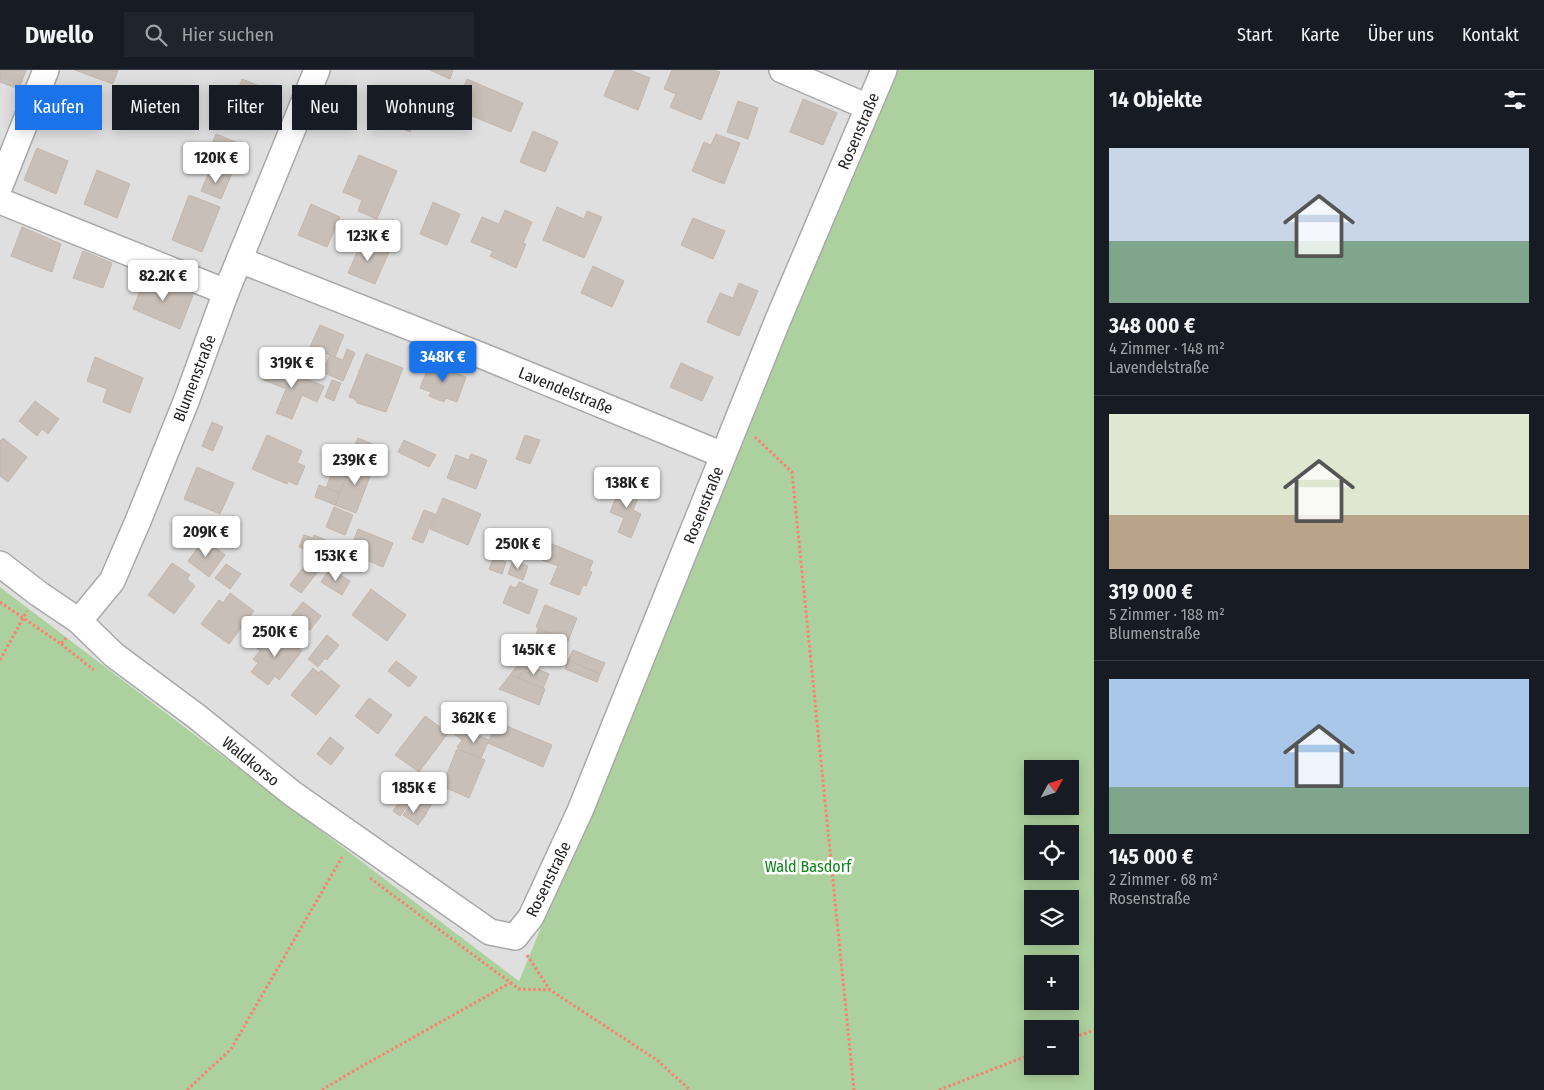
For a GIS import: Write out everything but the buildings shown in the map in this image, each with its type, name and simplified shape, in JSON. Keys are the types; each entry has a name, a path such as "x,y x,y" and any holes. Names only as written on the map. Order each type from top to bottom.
{"street":[{"path":"0,186 46,70"},
{"name":"Blumenstraße","path":"79,621 112,581 167,449 226,292 317,70"},
{"path":"782,70 868,107"},
{"name":"Rosenstraße","path":"515,937 532,917 580,811 777,322 884,70"},
{"path":"0,201 226,292"},
{"name":"Lavendelstraße","path":"240,260 723,455"},
{"name":"Waldkorso","path":"0,564 39,594 79,621 114,654 196,716 293,794 490,932 515,937"}],"path":[{"path":"737,420 792,472 854,1090"},
{"path":"0,660 23,618 39,594"},
{"path":"0,602 61,644 79,621"},
{"path":"187,1090 231,1049 342,857"},
{"path":"515,937 550,990 657,1060 690,1090"},
{"path":"322,1090 510,983"},
{"path":"1079,1036 1094,1030"},
{"path":"939,1090 1024,1057"}],"shaded area":[{"path":"0,70 891,70 519,981 0,587"}],"green space":[{"name":"Wald Basdorf","path":"891,70 1094,70 1094,1090 0,1090 0,587 519,981"}]}
